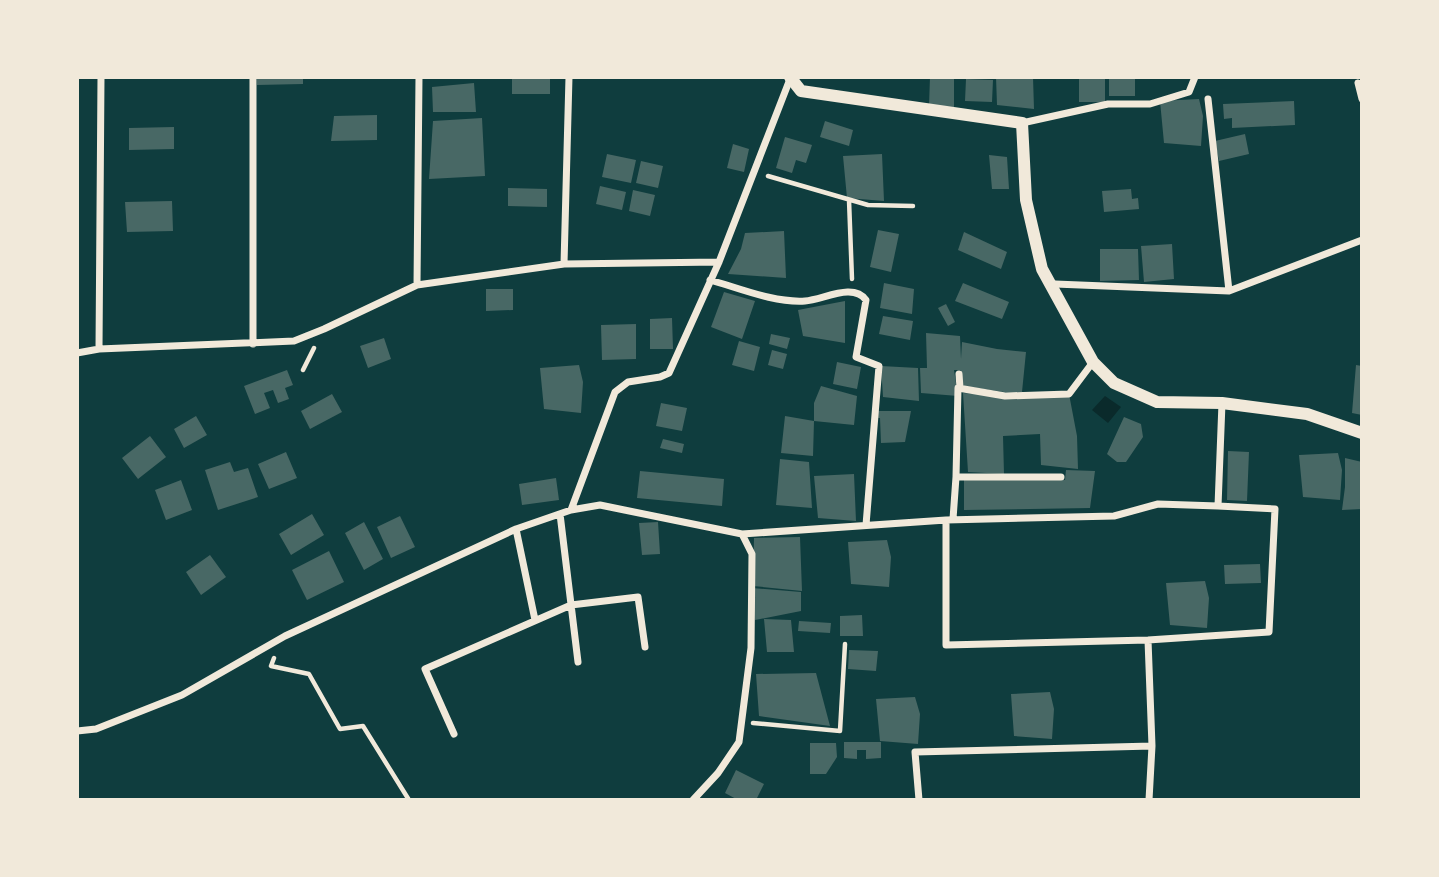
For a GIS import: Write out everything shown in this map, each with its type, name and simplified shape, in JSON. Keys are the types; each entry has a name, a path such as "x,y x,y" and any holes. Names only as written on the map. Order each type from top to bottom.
{"street":[{"path":"99,349 101,77"},
{"path":"253,77 253,344"},
{"path":"417,285 419,77"},
{"path":"564,264 569,77"},
{"path":"571,510 615,392 628,382 669,373 719,262 790,78 802,91 1022,123 1108,104 1150,104 1189,92 1195,77"},
{"path":"1358,83 1362,99"},
{"path":"1208,99 1228,290"},
{"path":"1022,123 1026,200 1042,269 1093,362 1114,383 1157,402 1222,402 1307,414 1362,433"},
{"path":"1055,284 1228,290 1362,240"},
{"path":"77,353 99,349 294,341 417,285 564,264 719,262"},
{"path":"710,280 768,296 804,301 853,291 862,294 866,300 856,356 879,366 866,525"},
{"path":"960,388 1005,396 1069,394 1093,362"},
{"path":"77,732 96,729 182,695 285,636 516,529 571,510 600,505 742,534 950,519 1114,516 1158,504 1275,509 1269,632 1148,640 946,645 950,519 956,477 959,374"},
{"path":"1218,506 1222,402"},
{"path":"956,477 1061,477"},
{"path":"560,514 578,662"},
{"path":"516,529 535,620"},
{"path":"693,800 718,773 739,743 751,648 752,562 742,534"},
{"path":"454,734 425,669 571,605 638,597 645,647"},
{"path":"1148,640 1152,746 1149,800"},
{"path":"919,800 915,752 1152,746"}],"path":[{"path":"754,172 868,205 913,206"},
{"path":"849,200 853,291"},
{"path":"285,636 271,666 309,674 340,729 363,726 410,800"},
{"path":"742,722 839,731 845,645"}],"water":[{"path":"1105,396 1121,407 1108,423 1092,410"}],"building":[{"path":"257,77 303,77 303,84 257,85"},
{"path":"512,77 550,77 550,94 512,94"},
{"path":"930,77 954,77 954,107 929,106"},
{"path":"996,77 1033,77 1034,109 997,105"},
{"path":"1079,77 1105,77 1105,102 1079,102"},
{"path":"1109,77 1135,77 1135,96 1109,96"},
{"path":"966,79 993,80 992,102 965,101"},
{"path":"474,83 476,112 433,112 432,87"},
{"path":"1199,99 1203,116 1201,146 1164,143 1160,101"},
{"path":"1294,101 1295,125 1232,128 1232,118 1224,119 1223,104"},
{"path":"377,115 377,140 331,141 334,116"},
{"path":"482,118 485,176 429,179 433,121"},
{"path":"825,121 853,130 849,146 820,137"},
{"path":"174,127 174,149 129,150 129,128"},
{"path":"1245,134 1249,154 1219,161 1215,141"},
{"path":"785,137 812,145 806,163 796,160 792,173 776,168"},
{"path":"733,144 749,149 744,172 727,168"},
{"path":"607,154 636,160 631,183 602,177"},
{"path":"882,154 884,201 847,198 843,156"},
{"path":"989,155 1007,157 1009,189 992,189"},
{"path":"641,161 663,166 658,188 636,183"},
{"path":"600,186 626,192 622,210 596,204"},
{"path":"508,188 547,189 547,207 508,206"},
{"path":"1131,189 1132,199 1138,198 1139,209 1104,212 1102,191"},
{"path":"633,190 655,195 650,216 629,211"},
{"path":"172,201 173,231 127,232 125,202"},
{"path":"878,230 899,234 891,272 870,267"},
{"path":"784,231 786,278 728,274 741,249 745,233"},
{"path":"964,232 1007,252 1001,269 958,250"},
{"path":"1172,244 1174,279 1144,282 1141,246"},
{"path":"1100,249 1138,249 1139,280 1100,281"},
{"path":"884,283 914,289 912,314 880,308"},
{"path":"963,283 1009,302 1002,319 955,301"},
{"path":"486,289 513,289 513,310 486,311"},
{"path":"724,292 755,301 742,339 711,327"},
{"path":"845,301 845,343 803,336 798,310"},
{"path":"946,304 955,322 948,326 938,308"},
{"path":"883,316 913,321 910,340 879,334"},
{"path":"672,318 673,349 650,349 650,319"},
{"path":"636,324 636,359 602,360 601,325"},
{"path":"926,333 960,336 961,359 962,342 1026,352 1022,392 963,386 961,370 954,370 958,396 921,393 920,368 927,368"},
{"path":"771,334 790,338 787,349 769,344"},
{"path":"384,338 391,359 368,368 360,346"},
{"path":"739,341 760,347 754,371 732,365"},
{"path":"772,350 787,354 783,369 768,365"},
{"path":"837,362 861,367 857,389 833,384"},
{"path":"579,365 583,382 581,413 544,409 540,368"},
{"path":"1356,365 1362,366 1362,415 1352,413"},
{"path":"881,366 918,368 919,401 883,397"},
{"path":"287,370 293,385 285,388 289,399 278,403 273,390 264,393 270,408 255,414 244,386"},
{"path":"821,386 857,396 854,425 814,421 814,403"},
{"path":"963,393 1005,396 1069,394 1077,436 1078,469 1041,465 1040,434 1003,436 1004,474 968,472"},
{"path":"332,394 342,412 310,429 301,411"},
{"path":"661,403 687,408 682,431 656,426"},
{"path":"876,411 911,411 905,442 881,443 880,418 877,418"},
{"path":"196,416 207,435 184,448 174,429"},
{"path":"785,416 814,421 813,456 781,453"},
{"path":"1124,417 1141,424 1143,437 1126,462 1117,462 1107,454"},
{"path":"150,436 166,457 138,479 122,458"},
{"path":"663,439 684,444 682,453 660,448"},
{"path":"1228,451 1249,452 1247,501 1227,500"},
{"path":"286,452 297,478 269,489 258,464"},
{"path":"1338,453 1342,470 1340,500 1303,497 1299,455"},
{"path":"1345,458 1362,462 1362,509 1342,510"},
{"path":"780,459 809,462 812,508 776,505"},
{"path":"230,462 234,472 248,468 258,497 218,510 205,470"},
{"path":"1066,470 1095,471 1090,508 964,510 964,477 1065,480"},
{"path":"640,471 724,479 722,506 637,498"},
{"path":"854,474 856,521 818,518 814,476"},
{"path":"556,478 559,500 522,505 519,484"},
{"path":"181,480 192,510 166,520 155,490"},
{"path":"312,514 324,535 291,555 279,534"},
{"path":"400,516 415,547 391,558 377,527"},
{"path":"364,522 383,559 364,570 345,533"},
{"path":"658,522 660,554 642,555 639,523"},
{"path":"800,537 802,591 753,586 754,538"},
{"path":"887,540 891,557 889,587 851,584 848,542"},
{"path":"329,551 344,582 307,600 292,570"},
{"path":"210,555 226,577 201,595 186,572"},
{"path":"1260,564 1261,583 1225,584 1224,565"},
{"path":"1205,581 1209,598 1207,628 1170,625 1166,583"},
{"path":"752,588 801,592 801,611 755,620"},
{"path":"862,615 863,636 840,636 840,616"},
{"path":"764,619 791,620 794,652 767,652"},
{"path":"799,621 831,623 830,633 798,631"},
{"path":"849,650 878,651 876,671 848,669"},
{"path":"816,673 830,726 759,716 756,674"},
{"path":"1050,692 1054,709 1052,739 1014,736 1011,694"},
{"path":"915,697 920,714 918,744 880,741 876,699"},
{"path":"844,742 881,742 881,758 866,759 866,750 857,750 857,759 844,758"},
{"path":"810,743 836,743 837,757 826,774 810,774"},
{"path":"736,770 764,784 756,800 738,800 725,793"}]}
